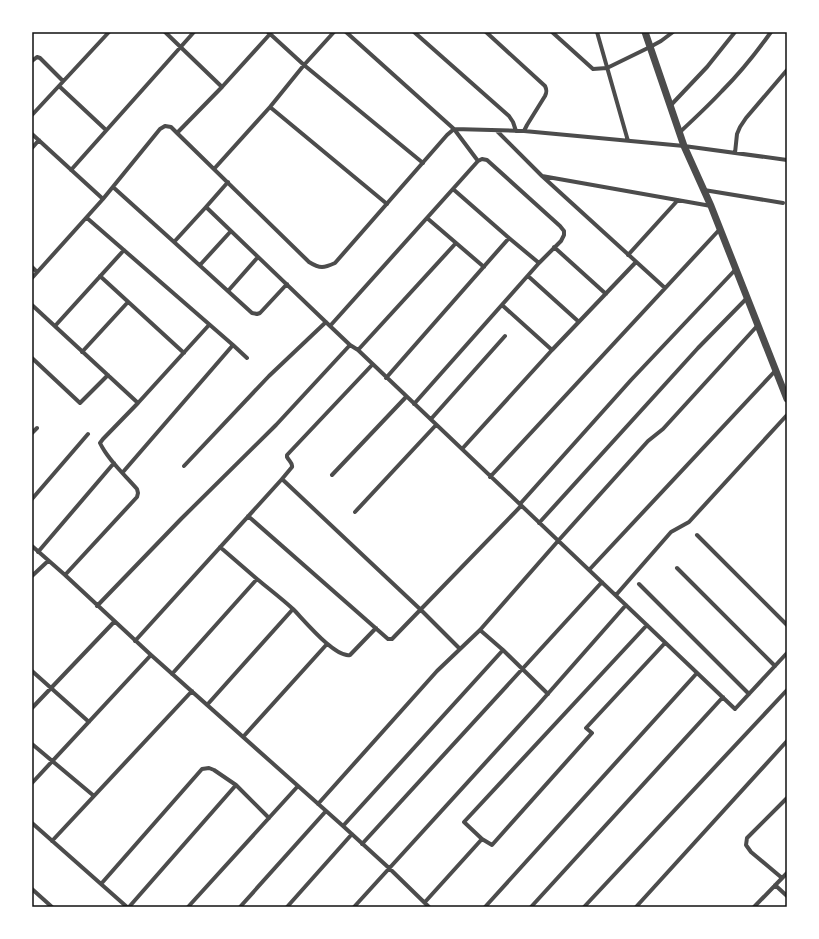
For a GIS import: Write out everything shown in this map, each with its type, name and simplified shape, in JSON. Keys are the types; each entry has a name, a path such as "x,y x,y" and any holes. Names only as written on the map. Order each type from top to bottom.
{"street":[{"path":"32,115 109,32"},
{"path":"165,32 222,87"},
{"path":"71,170 194,32"},
{"path":"214,169 270,107 304,65 334,32"},
{"path":"346,32 454,129 478,161"},
{"path":"414,32 509,116 516,131"},
{"path":"486,32 545,86 547,90 524,131"},
{"path":"552,32 593,69 607,68 650,47 673,32"},
{"path":"597,32 628,141"},
{"path":"645,32 684,146 720,229 787,398"},
{"path":"671,106 707,68 735,32"},
{"path":"680,132 736,76 771,32"},
{"path":"178,133 222,87 269,33 304,65 423,163"},
{"path":"32,61 38,57 40,58 63,81"},
{"path":"735,153 737,134 740,127 787,70"},
{"path":"59,86 106,130"},
{"path":"270,107 387,204"},
{"path":"32,278 87,218 160,129 165,126 171,127 178,133 309,262 320,267 335,263 447,135 454,129 524,131 684,146 787,160"},
{"path":"496,131 542,176 665,288"},
{"path":"32,134 103,199"},
{"path":"32,148 38,140"},
{"path":"330,326 478,161 482,159 487,160 560,226 564,230 564,235 561,241 539,263 414,404"},
{"path":"542,176 710,206"},
{"path":"174,242 228,182"},
{"path":"113,187 252,313 260,313 287,284"},
{"path":"453,189 539,263"},
{"path":"703,190 783,203"},
{"path":"628,255 678,200"},
{"path":"206,208 350,345 358,350 431,419 735,709 787,653"},
{"path":"87,218 247,358"},
{"path":"427,218 484,267"},
{"path":"490,476 720,229"},
{"path":"200,265 231,231"},
{"path":"386,378 509,238"},
{"path":"358,350 456,242"},
{"path":"554,247 606,294"},
{"path":"55,326 124,250"},
{"path":"228,291 258,257"},
{"path":"462,450 552,350 636,262"},
{"path":"32,267 37,272"},
{"path":"248,516 388,640 392,639 521,505 632,380 736,269"},
{"path":"100,276 184,353"},
{"path":"528,276 579,322"},
{"path":"540,523 698,348 747,298"},
{"path":"82,352 128,302"},
{"path":"32,305 138,403"},
{"path":"502,305 552,350"},
{"path":"184,466 269,376 326,322"},
{"path":"65,575 137,497 137,489 114,463 100,442 138,403 209,325"},
{"path":"318,804 437,671 480,630 648,441 664,428 758,325"},
{"path":"431,419 505,336"},
{"path":"123,472 233,345"},
{"path":"97,606 276,425 350,345"},
{"path":"32,358 80,403 108,375"},
{"path":"135,641 282,479 293,465 287,458 288,455 372,364"},
{"path":"589,570 776,370"},
{"path":"332,475 406,397"},
{"path":"616,595 671,532 689,522 787,415"},
{"path":"355,512 436,425"},
{"path":"32,433 37,428"},
{"path":"32,499 88,434"},
{"path":"38,552 114,463"},
{"path":"282,479 460,649"},
{"path":"697,535 787,625"},
{"path":"32,546 135,641 352,834 426,905 482,839"},
{"path":"220,548 293,609 327,644 343,655 350,655 376,628"},
{"path":"32,576 48,561"},
{"path":"677,568 775,666"},
{"path":"172,674 257,579"},
{"path":"362,844 602,582"},
{"path":"639,584 749,694"},
{"path":"354,907 626,606"},
{"path":"207,704 293,609"},
{"path":"32,708 114,622"},
{"path":"647,625 464,822 482,839 492,845 592,733 586,728 665,643"},
{"path":"480,630 548,694"},
{"path":"244,737 327,644"},
{"path":"343,826 503,650"},
{"path":"32,783 151,655"},
{"path":"32,671 88,722"},
{"path":"485,907 697,673"},
{"path":"584,907 787,690"},
{"path":"52,841 192,691"},
{"path":"531,907 723,698"},
{"path":"636,907 787,741"},
{"path":"32,744 94,796"},
{"path":"102,884 202,769 209,768 214,770 236,785 269,818"},
{"path":"32,823 128,907 236,785"},
{"path":"188,907 298,786"},
{"path":"782,878 751,852 746,845 747,838 787,798"},
{"path":"240,907 326,811"},
{"path":"288,907 352,834"},
{"path":"754,907 787,872"},
{"path":"775,885 787,896"},
{"path":"32,888 52,907"}]}
